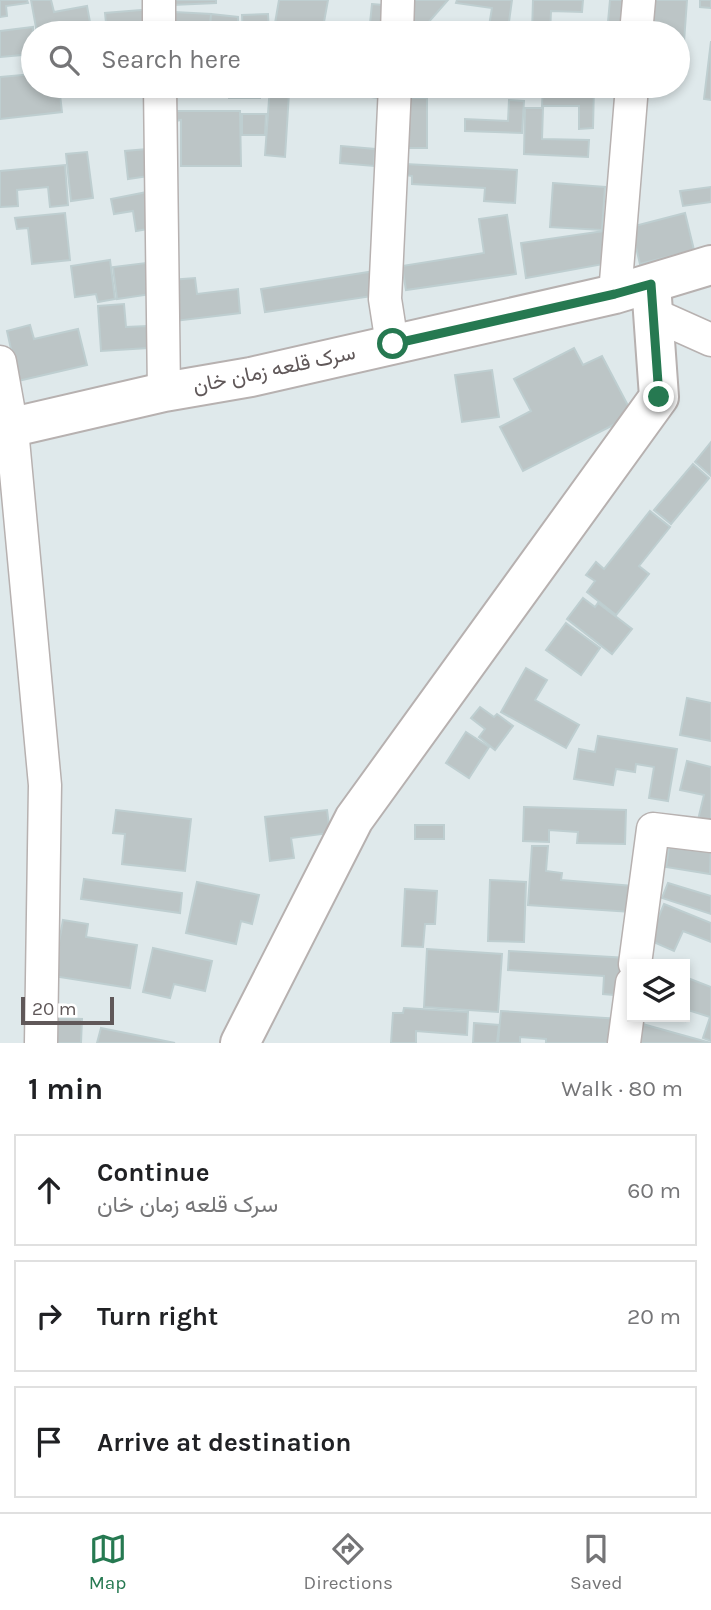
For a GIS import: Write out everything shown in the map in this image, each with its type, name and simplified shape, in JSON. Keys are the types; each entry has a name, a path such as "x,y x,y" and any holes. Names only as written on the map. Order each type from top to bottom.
{"street":[{"path":"159,0 159,21"},
{"path":"397,21 398,0"},
{"path":"637,21 639,0"},
{"path":"160,98 164,392"},
{"path":"393,344 385,299 394,98"},
{"path":"240,1043 354,819 659,397 640,297 632,98"},
{"name":"سرک قلعه زمان خان","path":"6,430 164,392 251,377 393,344 640,297 711,265"},
{"path":"640,297 711,340"},
{"path":"0,362 46,785 41,1043"},
{"path":"636,959 653,829 711,836"},
{"path":"624,1043 627,1020"}],"building":[{"path":"0,0 27,0 28,3 6,6 7,16 0,17"},
{"path":"31,0 51,0 54,12 87,6 90,21 35,21"},
{"path":"173,0 216,0 216,3 173,5"},
{"path":"279,0 328,0 324,21 275,21"},
{"path":"407,0 448,0 430,21 403,21"},
{"path":"457,0 512,0 509,21 490,21 492,8 456,3"},
{"path":"533,0 583,0 582,12 551,11 551,21 532,21"},
{"path":"610,0 630,0 627,21 608,21"},
{"path":"651,0 687,0 686,21 650,21"},
{"path":"700,0 711,0 711,8 700,7"},
{"path":"372,4 394,6 392,21 370,21"},
{"path":"153,9 154,21 106,21 105,13"},
{"path":"174,12 211,14 211,21 173,21"},
{"path":"211,14 238,17 238,21 211,21"},
{"path":"268,14 268,21 242,21 242,15"},
{"path":"21,28 21,55 0,57 0,31"},
{"path":"711,41 711,100 704,99"},
{"path":"21,75 21,98 60,98 62,112 0,119 0,77"},
{"path":"269,98 289,98 285,157 265,155"},
{"path":"404,98 427,98 427,148 405,148"},
{"path":"542,98 594,98 593,128 579,129 579,106 542,106"},
{"path":"509,100 524,101 522,133 465,131 465,119 508,121"},
{"path":"525,108 543,108 542,139 589,140 588,157 524,154"},
{"path":"175,111 240,111 241,166 181,166 181,120 175,121"},
{"path":"242,114 266,114 265,135 242,135"},
{"path":"341,146 375,149 374,166 340,163"},
{"path":"147,149 149,176 128,179 125,151"},
{"path":"87,152 93,198 71,201 66,154"},
{"path":"405,164 517,170 515,203 484,201 485,188 412,184 412,176 405,175"},
{"path":"65,165 68,205 50,207 48,187 17,190 18,206 0,207 0,171"},
{"path":"553,183 605,187 602,230 550,227"},
{"path":"711,187 711,202 683,206 680,191"},
{"path":"147,192 154,228 136,231 133,211 114,214 111,199"},
{"path":"65,213 70,260 32,264 28,228 17,229 15,218"},
{"path":"685,213 694,250 640,264 631,227"},
{"path":"507,215 516,274 406,290 402,266 484,253 479,219"},
{"path":"611,230 609,263 526,278 521,243"},
{"path":"110,260 115,299 98,302 96,294 75,297 71,266"},
{"path":"154,262 158,293 117,299 113,267"},
{"path":"375,271 379,295 265,312 261,289"},
{"path":"195,278 197,294 238,289 240,313 175,321 170,280"},
{"path":"124,304 126,327 147,326 148,348 101,351 98,306"},
{"path":"30,325 34,339 78,329 87,365 18,381 7,331"},
{"path":"574,348 583,365 602,356 633,415 523,471 500,427 531,411 514,379"},
{"path":"492,370 499,417 462,422 455,375"},
{"path":"711,442 711,476 695,462"},
{"path":"693,464 709,478 671,524 654,510"},
{"path":"650,511 670,527 639,566 649,574 616,615 587,592 595,581 586,575 596,562 604,569"},
{"path":"583,598 595,607 598,603 632,629 612,654 567,619"},
{"path":"566,623 600,648 581,675 546,650"},
{"path":"526,668 547,680 535,700 579,725 566,748 501,712"},
{"path":"687,698 711,703 711,741 680,735"},
{"path":"480,707 494,717 497,714 513,726 495,750 479,737 485,729 471,718"},
{"path":"466,732 489,747 469,778 446,763"},
{"path":"598,736 677,749 668,801 649,798 654,767 636,764 635,772 616,769 613,785 574,779 579,749 595,752"},
{"path":"687,761 711,767 711,823 698,820 704,795 680,790"},
{"path":"524,807 626,810 625,844 577,843 578,832 549,830 549,842 523,841"},
{"path":"116,810 191,819 185,871 122,864 125,834 113,833"},
{"path":"327,810 330,833 291,838 294,858 270,861 265,817"},
{"path":"415,825 444,825 444,839 415,839"},
{"path":"671,834 711,841 710,874 666,867"},
{"path":"532,846 548,846 546,871 562,873 561,880 633,886 631,912 528,905"},
{"path":"84,879 182,893 180,913 81,899"},
{"path":"490,880 526,882 524,942 488,941"},
{"path":"197,882 259,895 252,924 241,921 236,944 186,933"},
{"path":"668,883 711,896 711,914 662,898"},
{"path":"405,889 437,891 435,924 425,924 423,947 402,946"},
{"path":"664,904 711,923 711,942 683,931 674,951 649,940"},
{"path":"63,920 88,924 86,937 137,945 130,988 53,976"},
{"path":"153,948 212,961 205,991 174,984 170,998 143,992"},
{"path":"427,949 502,954 498,1012 424,1007"},
{"path":"509,951 628,958 626,996 603,994 604,976 508,970"},
{"path":"690,979 711,987 711,1041 703,1038 710,1017 690,1011"},
{"path":"404,1008 468,1012 467,1035 416,1031 416,1043 391,1043 393,1013 403,1013"},
{"path":"501,1011 620,1019 618,1043 546,1043 546,1039 520,1037 520,1043 498,1043"},
{"path":"56,1018 82,1019 81,1043 56,1043"},
{"path":"474,1023 499,1025 497,1043 473,1043"},
{"path":"639,1023 711,1043 633,1043"},
{"path":"101,1028 175,1043 97,1043"}],"route":[{"path":"393,344 651,284 659,397"}]}
